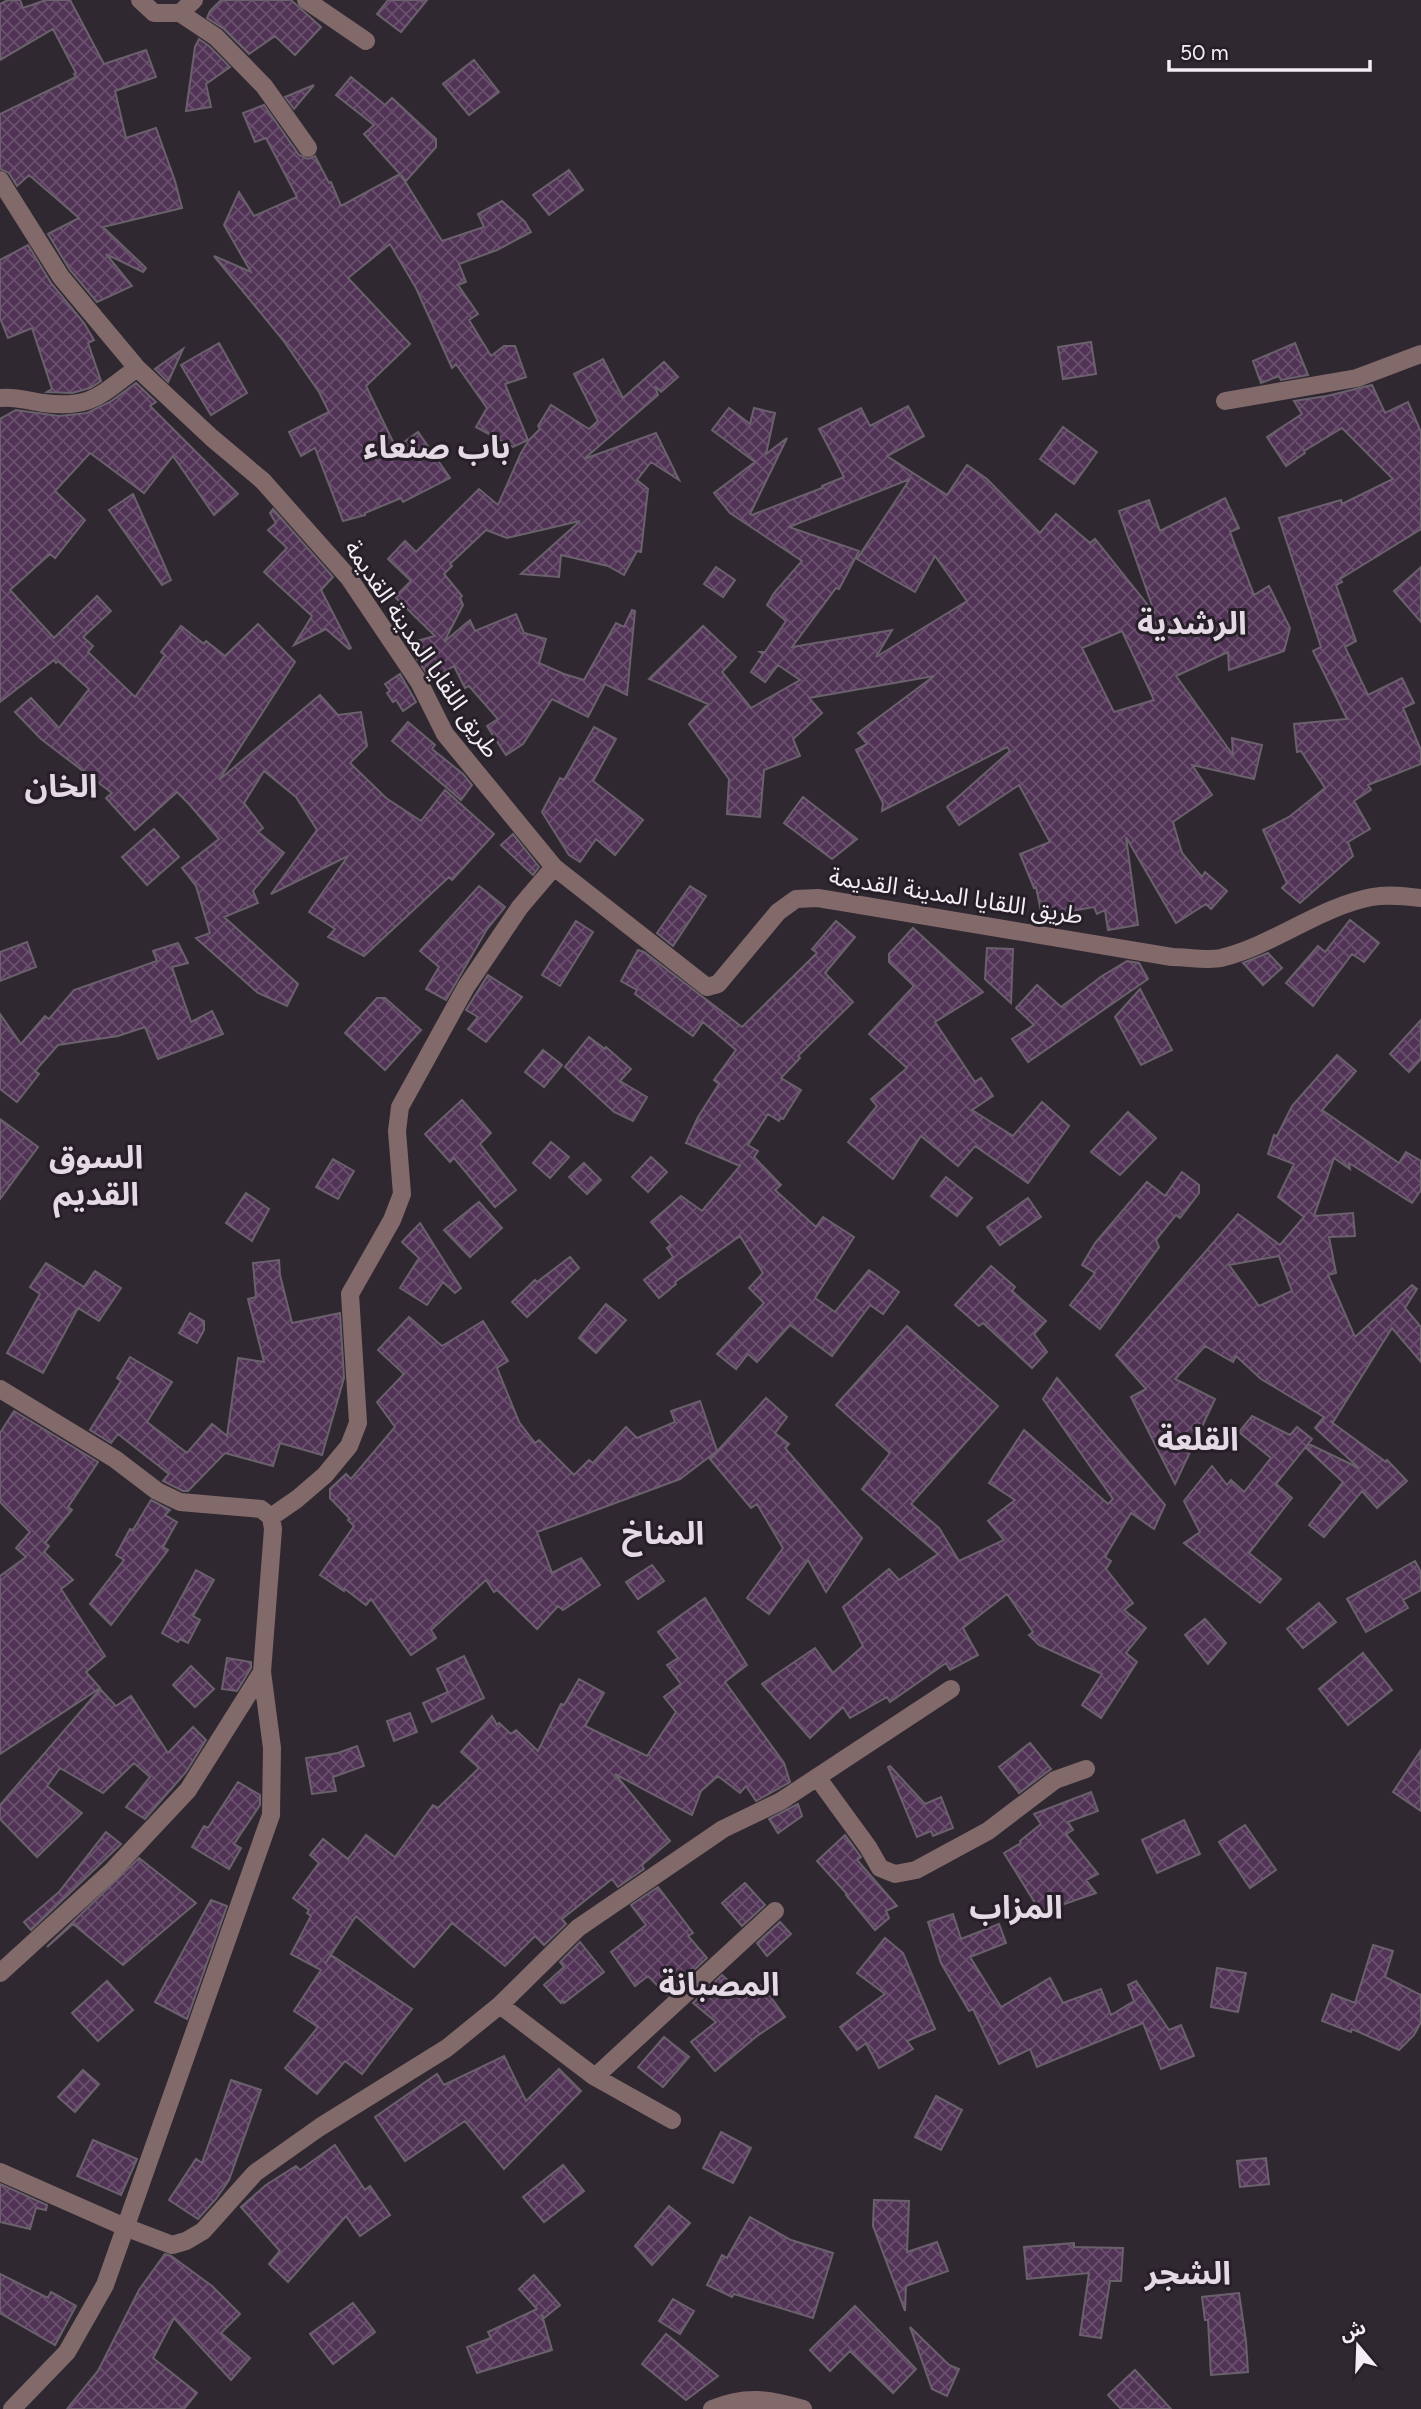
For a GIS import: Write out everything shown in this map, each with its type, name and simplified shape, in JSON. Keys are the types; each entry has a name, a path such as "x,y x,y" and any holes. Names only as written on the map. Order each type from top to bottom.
{"street":[{"path":"140,0 154,13 180,13 216,37 264,86 308,148"},
{"path":"180,13 194,0"},
{"path":"306,0 366,41"},
{"name":"طريق اللقايا المدينة القديمة","path":"0,180 61,277 137,368 263,481 349,578 411,670 445,733 554,867 707,987 718,984 778,912 796,899 818,898 1172,957 1220,958 1354,902 1392,895 1421,898"},
{"path":"1225,401 1357,378 1421,354"},
{"path":"0,398 13,396 39,402 83,404 137,368"},
{"path":"271,1517 325,1475 349,1446 358,1423 350,1294 392,1220 402,1194 397,1131 400,1107 466,987 520,907 554,867"},
{"path":"0,1389 115,1459 158,1491 180,1502 261,1509 271,1517 273,1529 262,1672 272,1748 271,1815 105,2284 67,2352 12,2409"},
{"path":"2,1969 112,1871 188,1790 262,1672"},
{"path":"0,2172 172,2245 186,2241 203,2231 255,2173 320,2127 447,2048 500,2005 579,1928 723,1829 781,1801 951,1689"},
{"path":"817,1777 869,1847 880,1868 895,1874 916,1870 988,1831 1055,1780 1086,1769"},
{"path":"595,2077 775,1911"},
{"path":"500,2005 595,2077 672,2120"},
{"path":"712,2409 730,2402 770,2399 803,2409"}],"building":[{"path":"8,0 20,0 23,8 46,0 70,0 104,64 146,50 156,77 115,91 126,138 156,128 182,208 103,227 146,268 143,272 106,254 132,286 97,302 70,270 48,234 79,218 29,175 17,186 9,173 0,169 0,114 76,77 53,29 0,60 0,4"},
{"path":"221,0 291,0 321,27 295,55 275,36 249,54 224,29 207,18"},
{"path":"388,0 427,0 401,32 377,14"},
{"path":"199,39 230,67 206,84 211,107 186,111 195,47"},
{"path":"474,60 499,92 469,115 443,84"},
{"path":"351,77 385,105 392,98 436,139 436,147 406,181 401,175 442,241 484,227 478,214 502,201 525,222 531,232 497,250 459,264 466,282 458,285 478,314 469,320 491,356 504,346 515,346 526,377 505,384 528,440 513,447 476,427 487,408 456,364 452,368 416,288 390,244 348,278 410,344 366,386 396,448 418,432 450,478 403,502 401,498 365,515 343,521 315,448 301,456 289,432 329,412 319,392 283,340 214,256 251,272 224,225 239,192 254,216 297,197 266,138 255,142 243,113 264,105 299,155 308,159 315,156 329,183 331,182 341,206 400,174 364,134 374,125 336,95"},
{"path":"314,85 294,109 285,97"},
{"path":"569,170 583,190 549,215 533,195"},
{"path":"28,245 51,283 84,323 94,340 88,343 101,381 90,388 72,393 47,392 52,389 32,328 8,338 0,318 0,260"},
{"path":"1091,342 1096,374 1063,379 1058,347"},
{"path":"219,343 247,393 211,415 181,365"},
{"path":"1295,343 1308,375 1281,380 1279,376 1261,383 1253,361"},
{"path":"183,349 168,382 155,369"},
{"path":"603,359 623,398 664,362 678,377 661,392 655,386 658,395 584,459 656,433 679,480 651,462 637,480 648,489 641,552 637,551 624,575 608,566 561,555 559,577 521,574 580,521 507,538 486,530 450,564 452,566 444,574 462,596 460,598 463,605 444,642 470,620 475,631 516,614 524,633 546,639 539,663 584,680 616,623 624,627 632,610 635,611 627,695 605,684 588,717 552,699 523,744 506,755 487,726 498,719 469,686 465,688 454,666 431,680 417,659 413,642 435,636 395,597 411,581 388,559 405,541 416,552 479,489 498,505 521,453 540,429 538,426 551,405 589,429 598,421 574,374"},
{"path":"136,383 156,402 150,406 238,494 214,515 173,456 144,493 90,453 55,491 85,520 55,558 50,554 10,590 54,638 97,596 111,611 83,637 93,646 88,652 135,697 165,655 161,652 181,626 225,656 258,624 295,662 219,780 320,695 338,715 361,712 367,746 350,763 386,798 421,821 445,790 494,834 452,880 449,877 364,956 328,937 335,929 309,912 348,856 271,894 317,830 296,797 264,771 244,803 263,828 258,832 284,853 253,891 258,903 224,917 298,984 287,1006 258,993 196,938 210,933 196,886 182,868 219,839 189,804 177,792 135,830 106,798 112,793 41,739 15,712 31,698 59,728 89,689 54,660 0,702 0,419 16,410 59,416 87,413 110,402"},
{"path":"1372,385 1385,413 1408,402 1421,432 1421,529 1340,579 1342,582 1336,585 1356,641 1345,647 1368,695 1402,678 1414,703 1403,708 1421,750 1421,764 1368,785 1371,790 1354,801 1370,829 1348,842 1353,856 1300,903 1282,888 1287,883 1263,830 1289,817 1325,788 1301,751 1297,752 1294,724 1347,719 1313,651 1321,647 1279,518 1341,500 1342,504 1393,479 1342,428 1304,451 1305,453 1286,466 1267,437 1302,414 1294,401"},
{"path":"908,406 924,436 887,456 947,495 967,465 987,479 1040,533 1056,514 1090,543 1095,539 1155,614 1119,511 1149,500 1160,531 1225,498 1239,528 1230,532 1254,595 1269,586 1290,628 1284,651 1229,670 1228,652 1176,676 1233,755 1232,738 1262,745 1254,779 1192,765 1212,795 1173,822 1182,853 1202,877 1205,872 1227,891 1211,909 1206,904 1176,923 1126,837 1138,925 1108,930 1105,910 1097,914 1094,907 1042,916 1036,887 1034,888 1020,854 1050,842 1019,785 959,825 947,807 1010,751 1007,747 882,811 883,803 856,750 867,744 858,733 934,676 809,698 822,713 793,739 800,756 764,770 760,817 727,814 729,779 689,724 708,704 649,679 703,626 736,657 722,672 751,708 800,680 778,665 765,682 751,672 763,654 760,652 765,652 786,621 767,605 802,561 730,513 714,493 755,462 712,430 729,408 750,424 754,408 775,413 766,454 787,438 750,514 752,515 844,477 819,429 861,408 870,426","holes":["910,479 857,559 915,592 935,556 967,601 876,657 892,630 792,647 836,588 839,589 859,551 789,527","1122,631 1154,700 1114,712 1082,648"]},
{"path":"1063,427 1097,452 1074,484 1040,459"},
{"path":"133,494 171,580 162,585 109,510"},
{"path":"273,509 333,577 321,590 351,648 326,629 294,645 312,616 264,572 287,548 268,530 276,523 270,513"},
{"path":"716,567 735,580 723,597 704,584"},
{"path":"1421,567 1421,622 1394,591"},
{"path":"400,674 416,702 403,711 387,693 390,691 385,684"},
{"path":"408,722 435,745 432,749 463,774 472,785 461,800 392,741"},
{"path":"594,727 616,739 593,781 643,820 615,855 596,839 580,862 569,855 542,812 560,778 564,780"},
{"path":"803,797 857,839 832,859 784,823"},
{"path":"154,829 179,857 147,885 122,857"},
{"path":"513,834 539,867 533,875 501,845"},
{"path":"479,886 505,907 487,929 446,1000 426,989 439,967 420,951"},
{"path":"690,886 706,896 673,946 657,933"},
{"path":"1350,920 1379,943 1364,962 1352,954 1313,1006 1286,983 1318,946 1325,952"},
{"path":"576,921 593,932 560,986 542,975"},
{"path":"836,921 855,937 825,973 853,1002 798,1056 800,1058 781,1078 801,1090 783,1119 780,1118 779,1121 768,1114 748,1145 758,1151 754,1157 781,1185 775,1190 816,1227 823,1217 854,1237 815,1298 835,1312 869,1270 899,1292 883,1314 870,1305 832,1356 790,1325 757,1362 748,1354 736,1369 717,1354 764,1303 749,1288 763,1273 740,1236 675,1282 676,1284 659,1298 644,1280 673,1257 667,1248 671,1245 651,1222 681,1196 702,1211 740,1166 686,1143 698,1117 719,1084 714,1080 736,1050 703,1022 693,1036 635,994 637,990 621,981 638,950 644,952 742,1027 817,953 812,949"},
{"path":"913,928 983,992 935,1022 975,1082 981,1078 993,1096 972,1110 1013,1136 1042,1102 1069,1126 1028,1183 975,1146 958,1166 921,1136 893,1179 848,1142 877,1106 871,1099 907,1068 869,1034 914,986 889,962 889,954"},
{"path":"27,942 36,967 0,981 0,952"},
{"path":"178,943 188,963 172,967 191,1022 212,1011 223,1034 158,1059 145,1027 118,1036 58,1045 35,1071 39,1074 17,1102 0,1089 0,1014 21,1044 45,1016 49,1019 74,990 157,961 153,951"},
{"path":"987,948 1013,949 1011,1003 985,979"},
{"path":"1268,953 1282,968 1263,985 1243,963"},
{"path":"1127,961 1139,963 1148,979 1028,1062 1012,1039 1034,1025 1016,1008 1037,985 1061,1007"},
{"path":"488,975 522,997 486,1042 468,1029 478,1017 466,1010"},
{"path":"1140,989 1172,1050 1141,1065 1115,1017"},
{"path":"377,998 385,998 421,1030 385,1070 345,1033"},
{"path":"1421,1020 1421,1059 1409,1072 1390,1054"},
{"path":"589,1037 605,1049 606,1047 631,1069 620,1081 647,1097 633,1121 614,1112 565,1067"},
{"path":"543,1050 562,1065 544,1087 525,1072"},
{"path":"1337,1055 1356,1071 1322,1110 1399,1163 1406,1152 1421,1161 1421,1190 1412,1203 1349,1163 1350,1169 1334,1158 1314,1216 1353,1213 1355,1236 1329,1237 1336,1273 1328,1275 1355,1337 1412,1285 1417,1289 1405,1308 1421,1327 1421,1362 1392,1328 1333,1422 1330,1421 1386,1462 1387,1460 1407,1481 1377,1508 1362,1491 1324,1537 1309,1525 1343,1482 1306,1448 1309,1444 1359,1468 1315,1428 1324,1417 1261,1379 1236,1356 1233,1362 1205,1346 1175,1379 1215,1399 1175,1484 1131,1397 1146,1389 1116,1355 1238,1214 1280,1245 1304,1217 1278,1197 1294,1164 1268,1154 1274,1135 1277,1136 1292,1106","holes":["1279,1256 1292,1291 1259,1306 1229,1265"]},
{"path":"462,1100 491,1133 480,1144 516,1190 495,1207 454,1158 450,1162 425,1134"},
{"path":"1128,1112 1156,1138 1120,1175 1091,1152"},
{"path":"0,1119 38,1147 0,1199"},
{"path":"551,1142 569,1157 550,1178 533,1163"},
{"path":"651,1157 667,1172 648,1192 632,1177"},
{"path":"333,1159 354,1171 338,1199 316,1187"},
{"path":"584,1163 601,1180 587,1194 569,1177"},
{"path":"1182,1172 1199,1185 1199,1193 1180,1218 1176,1215 1156,1240 1159,1247 1100,1329 1070,1305 1095,1273 1082,1265 1095,1243 1147,1182 1165,1196"},
{"path":"946,1177 972,1198 957,1216 931,1196"},
{"path":"246,1193 269,1209 252,1241 226,1223"},
{"path":"1028,1198 1041,1217 1000,1245 987,1227"},
{"path":"479,1202 502,1228 470,1257 444,1230"},
{"path":"420,1223 461,1288 455,1293 443,1282 427,1305 400,1288 419,1258 402,1242"},
{"path":"570,1257 579,1268 527,1317 512,1302 535,1280 537,1282"},
{"path":"279,1260 292,1323 340,1313 344,1378 322,1455 280,1443 273,1466 225,1453 188,1491 183,1491 163,1481 169,1474 118,1434 111,1443 90,1430 121,1381 117,1378 130,1357 172,1382 147,1422 187,1453 212,1424 227,1436 238,1358 264,1362 248,1299 256,1297 253,1263"},
{"path":"46,1263 84,1287 95,1271 121,1288 99,1321 78,1308 43,1373 7,1353 40,1294 30,1287"},
{"path":"991,1266 1015,1287 1012,1291 1046,1321 1034,1334 1047,1352 1032,1368 983,1323 979,1326 955,1305"},
{"path":"606,1304 626,1320 596,1353 579,1338"},
{"path":"190,1313 204,1321 204,1330 197,1343 179,1333"},
{"path":"409,1317 442,1346 483,1321 508,1361 497,1368 519,1422 535,1443 539,1440 574,1475 589,1460 593,1463 626,1427 637,1438 675,1422 671,1411 700,1401 717,1451 680,1479 537,1532 552,1573 581,1558 600,1585 563,1610 558,1606 537,1629 497,1590 494,1592 486,1580 431,1630 436,1638 411,1655 371,1599 366,1605 320,1575 354,1526 330,1498 330,1489 346,1474 351,1479 395,1427 377,1402 404,1374 378,1350"},
{"path":"907,1326 998,1406 911,1504 939,1528 959,1561 1004,1540 988,1521 1015,1500 989,1483 1024,1430 1108,1504 1113,1499 1043,1399 1057,1378 1165,1505 1154,1529 1131,1513 1105,1557 1111,1561 1106,1569 1133,1603 1124,1610 1146,1628 1126,1653 1137,1662 1101,1718 1082,1705 1102,1674 1039,1645 1029,1635 1033,1632 1007,1594 963,1628 978,1655 950,1670 946,1663 890,1702 887,1697 850,1718 843,1707 810,1738 762,1684 815,1648 833,1673 863,1646 843,1607 889,1569 899,1580 938,1554 862,1489 890,1453 836,1405"},
{"path":"766,1398 787,1417 775,1433 789,1444 785,1448 862,1538 826,1592 808,1560 769,1614 747,1598 783,1548 757,1504 751,1508 710,1459"},
{"path":"14,1411 98,1462 68,1507 72,1510 45,1543 49,1546 44,1552 73,1580 61,1589 105,1656 86,1672 100,1688 0,1754 0,1576 26,1557 16,1548 30,1532 0,1502 0,1433"},
{"path":"1252,1416 1290,1435 1297,1427 1312,1439 1276,1484 1292,1498 1249,1553 1281,1579 1260,1603 1184,1543 1200,1532 1184,1501 1212,1466 1227,1485 1231,1480 1244,1492 1271,1458 1239,1432"},
{"path":"151,1500 170,1510 165,1515 177,1522 163,1547 168,1550 111,1625 90,1604 124,1560 116,1555 130,1529 133,1530"},
{"path":"1415,1561 1421,1572 1421,1590 1403,1600 1408,1608 1366,1632 1347,1599"},
{"path":"652,1565 664,1581 638,1599 626,1582"},
{"path":"196,1570 214,1580 193,1616 200,1620 188,1643 180,1639 178,1642 162,1633"},
{"path":"705,1598 747,1665 725,1682 784,1763 790,1782 756,1801 746,1786 740,1793 718,1776 701,1791 692,1815 615,1774 670,1841 642,1865 644,1869 618,1887 612,1879 562,1919 566,1924 544,1945 535,1936 505,1966 452,1923 414,1967 356,1916 325,1964 331,1955 412,2009 362,2074 345,2061 317,2094 285,2068 318,2027 294,2011 321,1970 291,1954 311,1916 307,1913 309,1910 293,1898 319,1863 310,1855 323,1839 348,1859 366,1835 395,1857 433,1805 438,1808 479,1768 461,1752 492,1716 497,1725 499,1723 511,1734 516,1730 538,1751 561,1704 564,1705 579,1679 604,1693 585,1726 647,1756 676,1712 664,1697 681,1684 667,1665 678,1658 658,1632"},
{"path":"1319,1603 1336,1622 1303,1648 1287,1629"},
{"path":"1205,1619 1226,1643 1208,1664 1185,1635"},
{"path":"1363,1653 1392,1690 1348,1725 1319,1689"},
{"path":"464,1656 484,1698 432,1722 423,1703 448,1692 437,1669"},
{"path":"227,1658 251,1662 251,1668 237,1691 222,1689"},
{"path":"191,1666 214,1689 195,1707 173,1685"},
{"path":"100,1689 116,1706 131,1696 168,1753 193,1727 206,1740 186,1772 145,1819 126,1807 150,1777 134,1763 103,1793 60,1768 47,1786 82,1813 37,1857 0,1819 0,1805"},
{"path":"410,1713 417,1732 394,1741 387,1721"},
{"path":"1030,1743 1051,1769 1019,1793 999,1767"},
{"path":"357,1746 364,1766 333,1777 336,1791 312,1794 306,1758 338,1753"},
{"path":"1421,1750 1421,1811 1393,1792"},
{"path":"890,1766 925,1804 941,1797 953,1828 933,1836 931,1831 917,1837 888,1767"},
{"path":"238,1782 260,1795 260,1805 234,1844 241,1848 229,1869 192,1847 204,1826 208,1828"},
{"path":"1091,1792 1098,1811 1068,1822 1073,1830 1066,1834 1098,1874 1086,1880 1096,1893 1042,1914 1004,1853 1021,1843 1020,1841 1041,1824 1034,1814"},
{"path":"798,1804 802,1816 778,1833 769,1819"},
{"path":"1184,1820 1200,1854 1157,1873 1142,1840"},
{"path":"1245,1825 1276,1870 1250,1888 1219,1842"},
{"path":"106,1832 121,1844 31,1930 24,1922 59,1892"},
{"path":"845,1835 861,1857 857,1860 897,1906 886,1911 889,1918 875,1930 817,1861"},
{"path":"139,1858 196,1903 123,1965 73,1924 47,1947"},
{"path":"745,1883 765,1905 742,1926 722,1903"},
{"path":"658,1887 693,1933 688,1936 707,1958 667,1995 648,1976 635,1986 611,1952 646,1925 631,1905"},
{"path":"211,1900 227,1906 187,2019 155,2002"},
{"path":"953,1914 961,1939 999,1924 1006,1943 970,1957 1001,2007 1050,1978 1063,2003 1101,1989 1111,2015 1134,2001 1128,1985 1136,1981 1169,2030 1181,2025 1194,2056 1161,2069 1143,2023 1037,2067 1030,2049 999,2064 973,2009 969,2011 941,1963 928,1922"},
{"path":"780,1922 791,1934 767,1956 757,1943"},
{"path":"885,1938 903,1953 935,2029 907,2041 913,2049 879,2068 866,2043 857,2050 840,2027 885,1994 857,1973"},
{"path":"580,1942 604,1972 561,2003 544,1985 564,1967 560,1962"},
{"path":"1373,1945 1393,1951 1385,1977 1421,1995 1421,2022 1414,2035 1399,2050 1352,2029 1351,2032 1322,2021 1332,1994 1355,2003"},
{"path":"1217,1968 1246,1973 1238,2012 1211,2007"},
{"path":"722,1975 746,1997 762,1985 785,2017 715,2071 691,2042 716,2022 693,2003"},
{"path":"107,1981 133,2010 98,2041 72,2013"},
{"path":"664,2037 689,2057 663,2087 638,2067"},
{"path":"504,2056 526,2101 559,2069 581,2091 504,2169 465,2121 405,2161 375,2117 437,2074 444,2085"},
{"path":"83,2070 99,2084 75,2112 58,2097"},
{"path":"231,2080 261,2090 229,2180 198,2219 169,2200 196,2159 202,2163"},
{"path":"936,2096 962,2110 941,2150 915,2137"},
{"path":"721,2132 751,2148 733,2183 703,2168"},
{"path":"93,2140 137,2159 121,2195 77,2176"},
{"path":"335,2145 365,2190 370,2186 390,2215 360,2236 346,2216 288,2282 269,2264 280,2251 241,2207 266,2185 296,2166 300,2170"},
{"path":"1266,2158 1269,2184 1240,2187 1237,2161"},
{"path":"563,2165 584,2191 544,2222 523,2197"},
{"path":"0,2184 47,2205 46,2210 36,2208 30,2229 0,2222"},
{"path":"874,2200 909,2201 907,2252 937,2242 948,2271 906,2286 905,2311 873,2226"},
{"path":"669,2206 690,2223 652,2265 635,2246"},
{"path":"750,2217 791,2240 833,2253 813,2318 734,2294 732,2297 707,2285 722,2255 727,2258"},
{"path":"1074,2243 1074,2247 1123,2248 1121,2281 1110,2281 1101,2338 1080,2335 1089,2273 1027,2279 1024,2247"},
{"path":"165,2254 212,2286 240,2314 221,2333 250,2358 231,2380 174,2318 153,2358 197,2393 184,2409 67,2409 98,2371 139,2290"},
{"path":"0,2274 48,2298 51,2292 76,2306 55,2345 0,2313"},
{"path":"534,2275 560,2305 544,2318 542,2315 552,2350 477,2373 467,2347 491,2338 488,2332 537,2309 519,2289"},
{"path":"1239,2293 1248,2372 1211,2375 1208,2320 1205,2320 1202,2297"},
{"path":"673,2299 694,2311 680,2334 659,2321"},
{"path":"353,2303 375,2332 333,2364 310,2334"},
{"path":"855,2306 916,2369 893,2393 850,2351 830,2371 810,2350"},
{"path":"910,2327 949,2365 959,2369 947,2396 932,2389"},
{"path":"666,2334 718,2376 686,2400 642,2364"},
{"path":"1135,2370 1171,2409 1121,2409 1108,2395"}],"district":[{"name":"باب صنعاء","path":"437,447"},
{"name":"الرشدية","path":"1192,623"},
{"name":"الخان","path":"61,786"},
{"name":"السوق القديم","path":"96,1176"},
{"name":"القلعة","path":"1198,1439"},
{"name":"المناخ","path":"663,1533"},
{"name":"المزاب","path":"1016,1907"},
{"name":"المصبانة","path":"719,1984"},
{"name":"الشجر","path":"1188,2273"}]}
